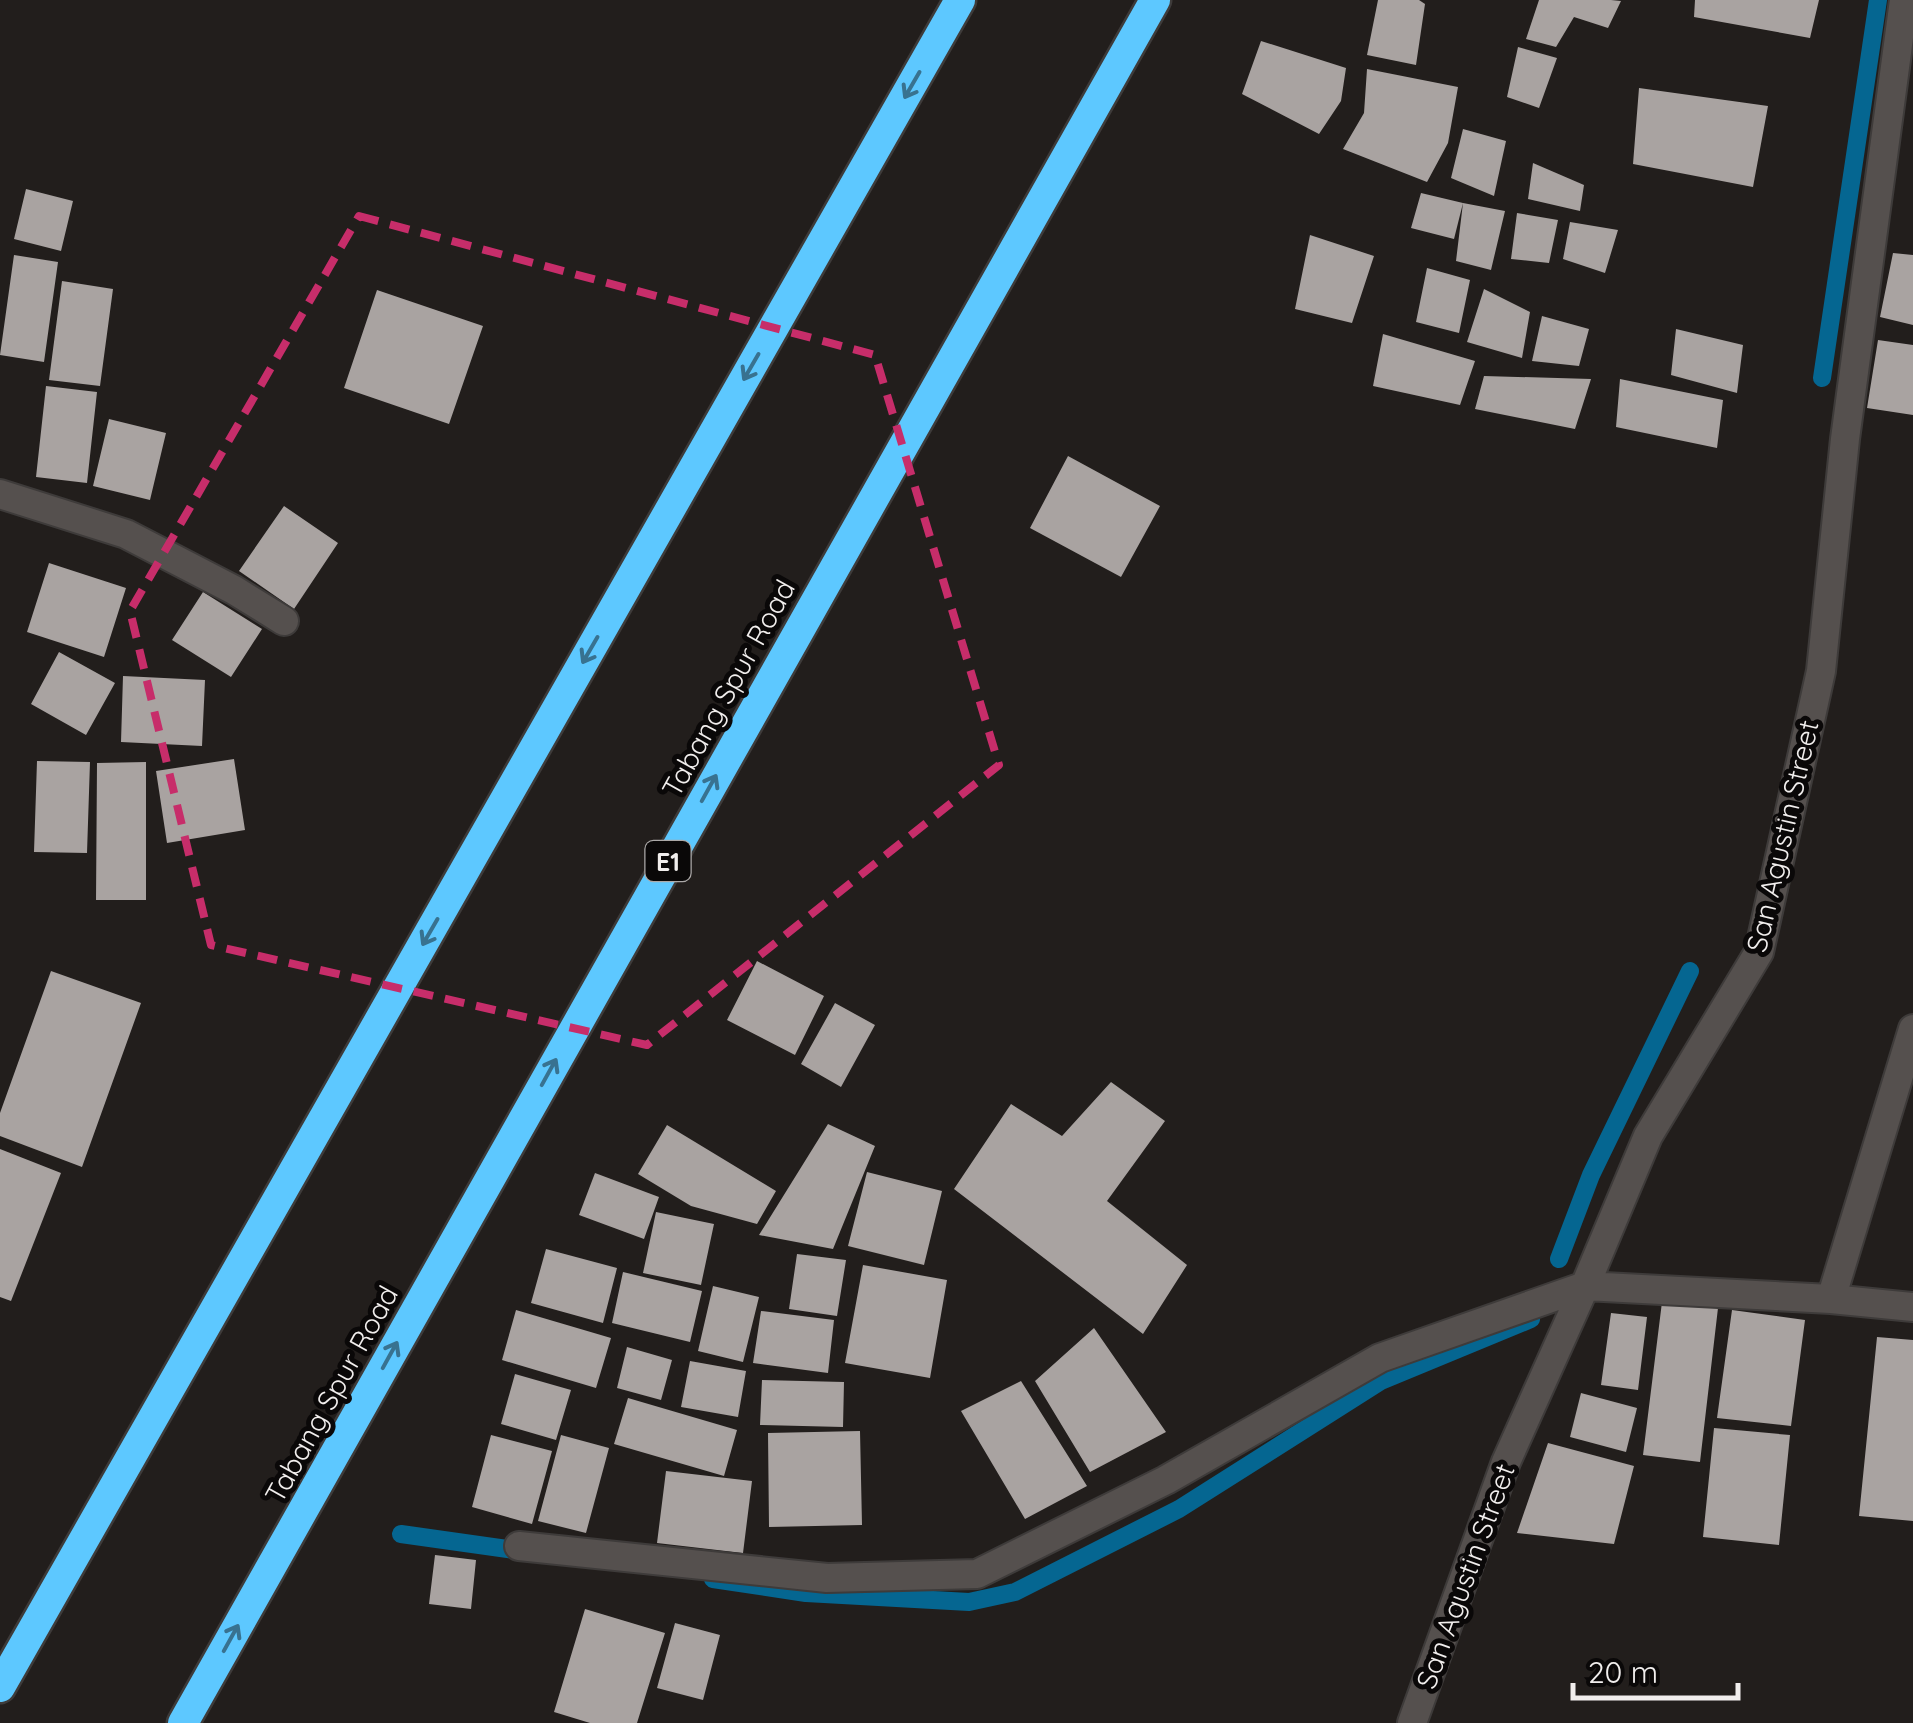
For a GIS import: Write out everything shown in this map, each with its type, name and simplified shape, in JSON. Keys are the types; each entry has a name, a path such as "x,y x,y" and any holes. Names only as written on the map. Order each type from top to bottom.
{"highway":[{"path":"0,1686 960,0"},
{"name":"Tabang Spur Road","path":"183,1723 1155,0"}],"street":[{"name":"San Agustin Street","path":"1412,1723 1506,1462 1648,1136 1759,952 1820,670 1845,438 1904,0"},
{"path":"0,494 126,534 234,590 284,621"},
{"path":"1831,1299 1913,1029"},
{"path":"519,1546 827,1578 977,1574 1166,1480 1380,1358 1585,1286 1913,1307"}],"highlighted area":[{"path":"359,216 875,355 999,765 647,1045 211,945 130,611"}],"building":[{"path":"1378,0 1419,0 1425,4 1416,65 1367,55"},
{"path":"1539,0 1621,1 1608,28 1574,17 1556,47 1526,39"},
{"path":"1695,0 1819,0 1810,38 1694,17"},
{"path":"1261,41 1346,68 1341,101 1319,134 1242,94"},
{"path":"1518,47 1557,58 1539,108 1507,97"},
{"path":"1367,69 1458,87 1448,143 1427,182 1343,149 1364,113"},
{"path":"1639,88 1768,106 1753,187 1633,164"},
{"path":"1463,129 1506,141 1494,196 1451,178"},
{"path":"1533,163 1584,185 1580,211 1528,199"},
{"path":"26,189 73,201 61,251 14,239"},
{"path":"1421,193 1463,203 1454,239 1411,228"},
{"path":"1463,203 1505,211 1491,270 1456,261"},
{"path":"1517,213 1558,220 1549,263 1511,259"},
{"path":"1570,222 1618,230 1605,273 1563,259"},
{"path":"1310,235 1374,256 1352,323 1295,309"},
{"path":"1893,253 1913,255 1913,325 1880,317"},
{"path":"14,255 58,262 44,362 0,355"},
{"path":"1427,268 1470,280 1459,333 1416,322"},
{"path":"62,281 113,289 100,386 49,380"},
{"path":"1484,289 1530,312 1522,358 1467,342"},
{"path":"377,290 483,326 449,424 344,388"},
{"path":"1542,316 1589,329 1579,366 1532,361"},
{"path":"1676,329 1743,345 1737,393 1671,375"},
{"path":"1383,334 1475,361 1460,405 1373,386"},
{"path":"1878,340 1913,345 1913,415 1867,408"},
{"path":"1484,376 1591,379 1575,429 1475,409"},
{"path":"1620,379 1723,400 1717,448 1616,427"},
{"path":"46,386 97,392 87,483 36,477"},
{"path":"109,419 166,433 150,500 93,486"},
{"path":"1068,456 1160,506 1121,577 1030,528"},
{"path":"284,506 338,543 294,609 239,571"},
{"path":"49,563 126,588 104,657 27,632"},
{"path":"203,592 262,629 231,677 172,640"},
{"path":"59,652 115,683 86,735 31,704"},
{"path":"123,676 205,680 202,746 121,742"},
{"path":"234,759 245,830 167,843 156,771"},
{"path":"37,761 90,762 87,853 34,852"},
{"path":"146,762 146,900 96,900 97,763"},
{"path":"757,961 824,996 795,1055 727,1020"},
{"path":"51,971 141,1003 82,1167 0,1136 0,1113"},
{"path":"835,1003 875,1025 841,1087 801,1064"},
{"path":"1111,1082 1165,1121 1107,1201 1187,1265 1143,1334 954,1189 1011,1104 1062,1136"},
{"path":"828,1124 875,1146 833,1249 759,1235"},
{"path":"667,1125 776,1191 757,1224 691,1206 638,1174"},
{"path":"0,1149 61,1173 11,1301 0,1297"},
{"path":"867,1172 942,1191 924,1265 848,1246"},
{"path":"595,1173 659,1197 644,1239 579,1215"},
{"path":"656,1212 714,1224 701,1285 643,1273"},
{"path":"546,1249 617,1268 603,1323 531,1303"},
{"path":"797,1254 846,1260 837,1316 789,1309"},
{"path":"863,1265 947,1280 930,1378 845,1363"},
{"path":"623,1272 702,1291 690,1342 612,1323"},
{"path":"713,1286 759,1297 743,1362 698,1351"},
{"path":"1662,1302 1718,1308 1700,1462 1643,1455"},
{"path":"516,1310 611,1338 596,1388 502,1360"},
{"path":"1732,1310 1805,1320 1791,1426 1717,1418"},
{"path":"761,1311 834,1320 828,1373 753,1363"},
{"path":"1611,1313 1647,1317 1638,1390 1601,1385"},
{"path":"1094,1328 1166,1432 1090,1472 1035,1381"},
{"path":"1877,1337 1913,1340 1913,1521 1859,1516"},
{"path":"627,1347 672,1360 661,1400 617,1388"},
{"path":"690,1361 746,1371 738,1417 681,1407"},
{"path":"515,1374 571,1390 556,1440 501,1424"},
{"path":"762,1380 844,1382 843,1427 760,1425"},
{"path":"1021,1381 1087,1486 1025,1519 961,1411"},
{"path":"1581,1393 1637,1408 1626,1452 1570,1437"},
{"path":"628,1398 737,1430 724,1476 614,1444"},
{"path":"1714,1428 1790,1435 1779,1545 1703,1537"},
{"path":"860,1431 862,1525 769,1527 768,1433"},
{"path":"491,1435 552,1451 532,1524 472,1507"},
{"path":"561,1435 609,1448 586,1533 538,1521"},
{"path":"1548,1443 1634,1466 1614,1544 1517,1533"},
{"path":"666,1471 752,1481 743,1553 657,1543"},
{"path":"435,1555 476,1560 471,1609 429,1604"},
{"path":"585,1609 665,1633 637,1723 590,1723 554,1712"},
{"path":"675,1623 720,1635 703,1700 657,1688"}],"waterway":[{"path":"1822,378 1878,0"},
{"path":"1559,1259 1591,1175 1690,971"},
{"path":"713,1579 806,1593 969,1602 1015,1592 1179,1509 1381,1381 1531,1319"},
{"path":"401,1534 529,1552"}]}
